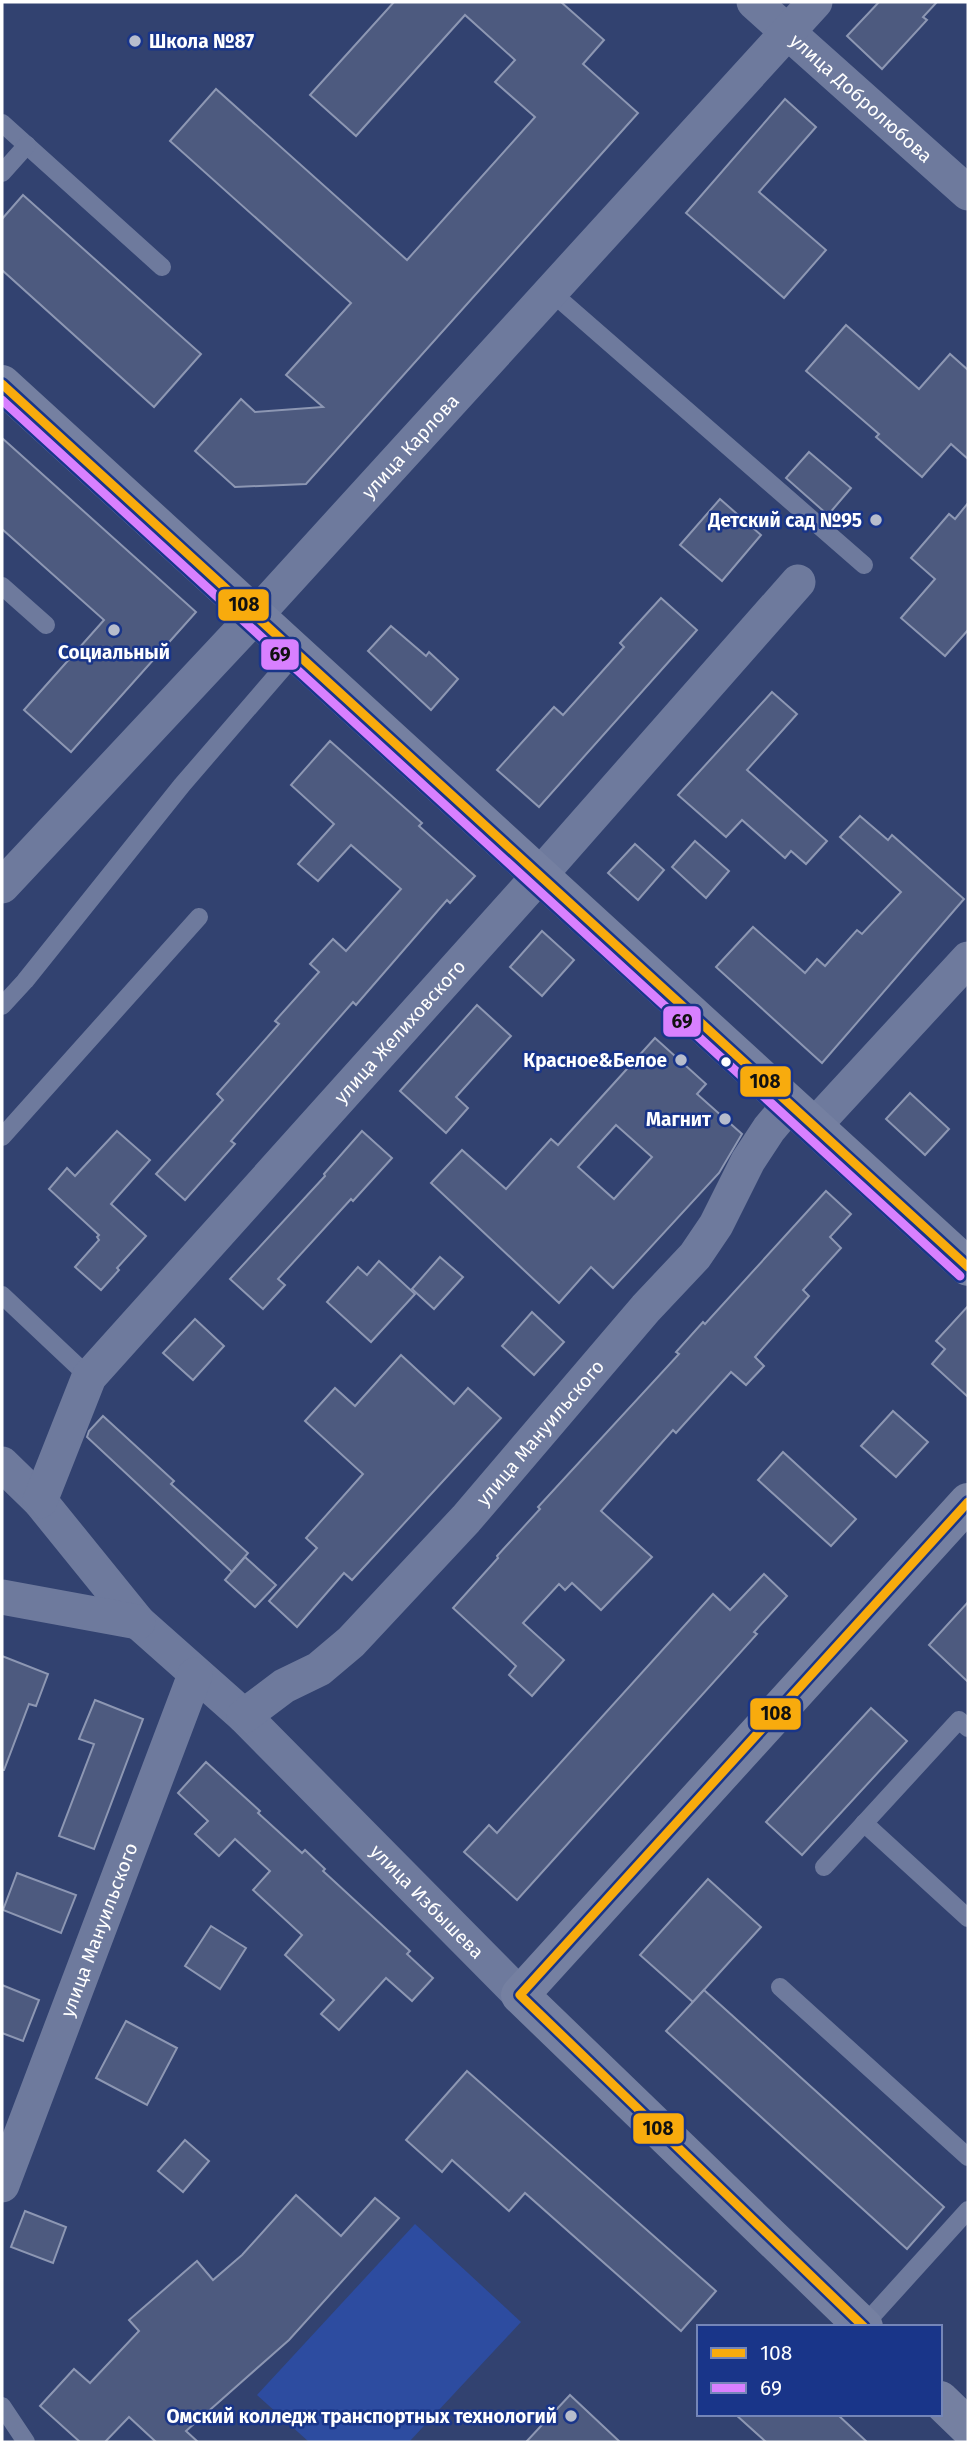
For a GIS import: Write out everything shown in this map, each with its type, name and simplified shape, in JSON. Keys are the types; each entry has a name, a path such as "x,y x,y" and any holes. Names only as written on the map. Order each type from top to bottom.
{"main road":[{"path":"2,384 968,1267"},
{"path":"520,1995 968,1502"},
{"name":"улица Избышева","path":"520,1995 863,2325"},
{"path":"942,2402 968,2427"}],"street":[{"name":"улица Добролюбова","path":"754,2 968,192"},
{"name":"улица Карлова","path":"2,886 255,615 815,2"},
{"name":"улица Желиховского","path":"40,1500 89,1377 539,876 798,582"},
{"name":"улица Мануильского","path":"244,1716 284,1686 319,1669 351,1642 466,1519 646,1308 695,1256 716,1225 748,1161 769,1129 802,1115 968,959"},
{"name":"улица Избышева","path":"2,1464 40,1500 138,1622 244,1716 520,1995"},
{"path":"2,1597 138,1622"},
{"name":"улица Мануильского","path":"2,2185 195,1675"}],"lane":[{"path":"2,123 162,267"},
{"path":"2,173 27,145"},
{"path":"550,292 864,565"},
{"path":"2,586 46,625"},
{"path":"2,1006 25,981 181,785 296,653"},
{"path":"2,1138 199,917"},
{"path":"2,1295 89,1377"},
{"path":"824,1867 959,1720 968,1728"},
{"path":"864,1823 968,1918"},
{"path":"780,1987 968,2157"},
{"path":"865,2325 968,2210"},
{"path":"2,2406 26,2442"}],"shaded area":[{"path":"415,2224 521,2322 409,2442 309,2442 257,2395"}],"building":[{"path":"394,2 561,2 604,40 583,64 638,113 306,484 235,487 195,451 241,399 255,412 323,407 286,375 351,303 170,141 216,89 407,260 535,117 495,82 515,60 465,15 356,136 310,95"},
{"path":"879,2 937,2 923,17 927,20 882,69 847,36"},
{"path":"785,99 816,127 759,192 826,250 784,298 686,213"},
{"path":"23,195 201,354 154,407 2,270 2,219"},
{"path":"846,325 919,389 950,354 968,370 968,459 951,444 922,477 876,437 879,434 806,371"},
{"path":"2,438 196,612 71,752 24,710 104,620 2,529"},
{"path":"809,452 851,488 828,515 786,478"},
{"path":"720,499 761,535 722,581 680,545"},
{"path":"968,503 968,630 945,656 901,618 935,579 911,558 949,514 955,519"},
{"path":"661,598 697,630 539,807 497,770 554,707 563,715 624,647 620,643"},
{"path":"391,626 426,656 429,652 458,679 431,710 368,651"},
{"path":"772,692 797,714 747,770 827,841 806,864 791,851 785,858 742,820 726,837 678,795"},
{"path":"330,741 422,823 419,826 475,876 450,903 447,900 356,1005 353,1002 231,1141 235,1144 185,1200 156,1174 223,1100 217,1094 279,1024 275,1021 319,972 310,964 333,939 346,951 401,889 351,845 318,881 298,864 334,824 291,785"},
{"path":"860,816 888,840 892,835 964,899 822,1063 716,967 753,927 805,973 817,959 825,966 857,930 862,934 901,892 840,837"},
{"path":"695,841 729,871 706,898 672,867"},
{"path":"635,844 664,870 638,900 608,873"},
{"path":"542,931 574,960 542,996 510,967"},
{"path":"477,1005 511,1036 456,1097 468,1108 446,1133 400,1091"},
{"path":"655,1038 706,1084 697,1094 742,1134 719,1173 613,1288 591,1267 559,1303 431,1183 462,1150 506,1189 551,1139 558,1145","holes":["616,1125 652,1157 614,1199 578,1167"]},
{"path":"910,1093 949,1129 925,1155 886,1119"},
{"path":"117,1131 150,1160 111,1204 146,1236 101,1290 75,1267 99,1240 99,1235 49,1189 67,1168 75,1176"},
{"path":"362,1131 392,1158 278,1279 285,1285 263,1309 230,1279 325,1176"},
{"path":"826,1191 851,1214 830,1237 841,1248 803,1290 809,1296 755,1357 764,1366 746,1385 731,1372 676,1433 673,1430 601,1511 652,1557 601,1610 572,1583 565,1590 559,1584 523,1623 564,1660 532,1696 509,1675 516,1666 453,1608 540,1509 538,1507 679,1354 676,1352 703,1322 705,1324"},
{"path":"440,1257 463,1277 434,1309 412,1289"},
{"path":"379,1261 415,1294 371,1342 327,1302 358,1267 367,1275"},
{"path":"968,1306 968,1397 932,1364 945,1349 936,1341"},
{"path":"532,1312 564,1342 534,1375 502,1346"},
{"path":"195,1319 224,1346 193,1380 163,1353"},
{"path":"401,1355 454,1404 468,1388 501,1418 352,1580 344,1573 297,1627 269,1601 317,1548 306,1538 363,1474 305,1421 335,1388 355,1406"},
{"path":"893,1411 928,1442 896,1477 861,1446"},
{"path":"103,1416 174,1481 171,1484 248,1553 232,1572 87,1437"},
{"path":"783,1452 856,1519 831,1546 758,1480"},
{"path":"245,1557 276,1585 255,1607 225,1580"},
{"path":"764,1574 787,1596 754,1632 757,1634 517,1900 464,1852 489,1825 497,1833 713,1594 730,1610"},
{"path":"968,1602 968,1682 929,1645"},
{"path":"2,1656 48,1674 36,1706 29,1704 4,1770 2,1770"},
{"path":"95,1700 143,1719 94,1849 59,1836 94,1744 79,1739"},
{"path":"871,1708 907,1741 802,1855 766,1822"},
{"path":"206,1762 302,1853 305,1850 325,1869 323,1871 410,1951 407,1954 433,1978 412,2001 386,1978 339,2030 321,2014 334,2000 285,1955 302,1935 253,1890 270,1871 235,1839 219,1856 195,1834 208,1821 178,1793"},
{"path":"17,1873 76,1895 61,1933 3,1910"},
{"path":"708,1879 761,1927 693,2002 640,1955"},
{"path":"211,1926 246,1948 220,1989 185,1966"},
{"path":"2,1985 39,2000 23,2041 2,2033"},
{"path":"704,1990 944,2207 907,2249 666,2031"},
{"path":"126,2021 177,2048 147,2105 96,2078"},
{"path":"467,2071 716,2291 681,2331 525,2193 509,2211 452,2160 442,2172 406,2140"},
{"path":"185,2140 209,2161 183,2192 158,2171"},
{"path":"296,2195 341,2236 375,2198 399,2218 289,2340 186,2431 198,2442 156,2442 129,2417 105,2442 80,2442 40,2406 74,2369 90,2383 139,2331 129,2320 197,2261 213,2280 242,2255"},
{"path":"25,2211 66,2227 53,2263 11,2247"},
{"name":"Омский колледж транспортных технологий","path":"570,2395 620,2442 526,2442"},
{"path":"737,2416 839,2416 867,2442 766,2442"}],"transit line":[{"name":"108","path":"2,384 968,1267"},
{"name":"69","path":"2,400 960,1276"},
{"name":"108","path":"862,2325 520,1995 968,1502"}],"place":[{"name":"Школа №87","path":"135,41"},
{"name":"Детский сад №95","path":"876,520"},
{"name":"Социальный","path":"114,630"},
{"name":"Красное&Белое","path":"681,1060"},
{"name":"Магнит","path":"725,1119"},
{"name":"Омский колледж транспортных технологий","path":"571,2416"}]}
